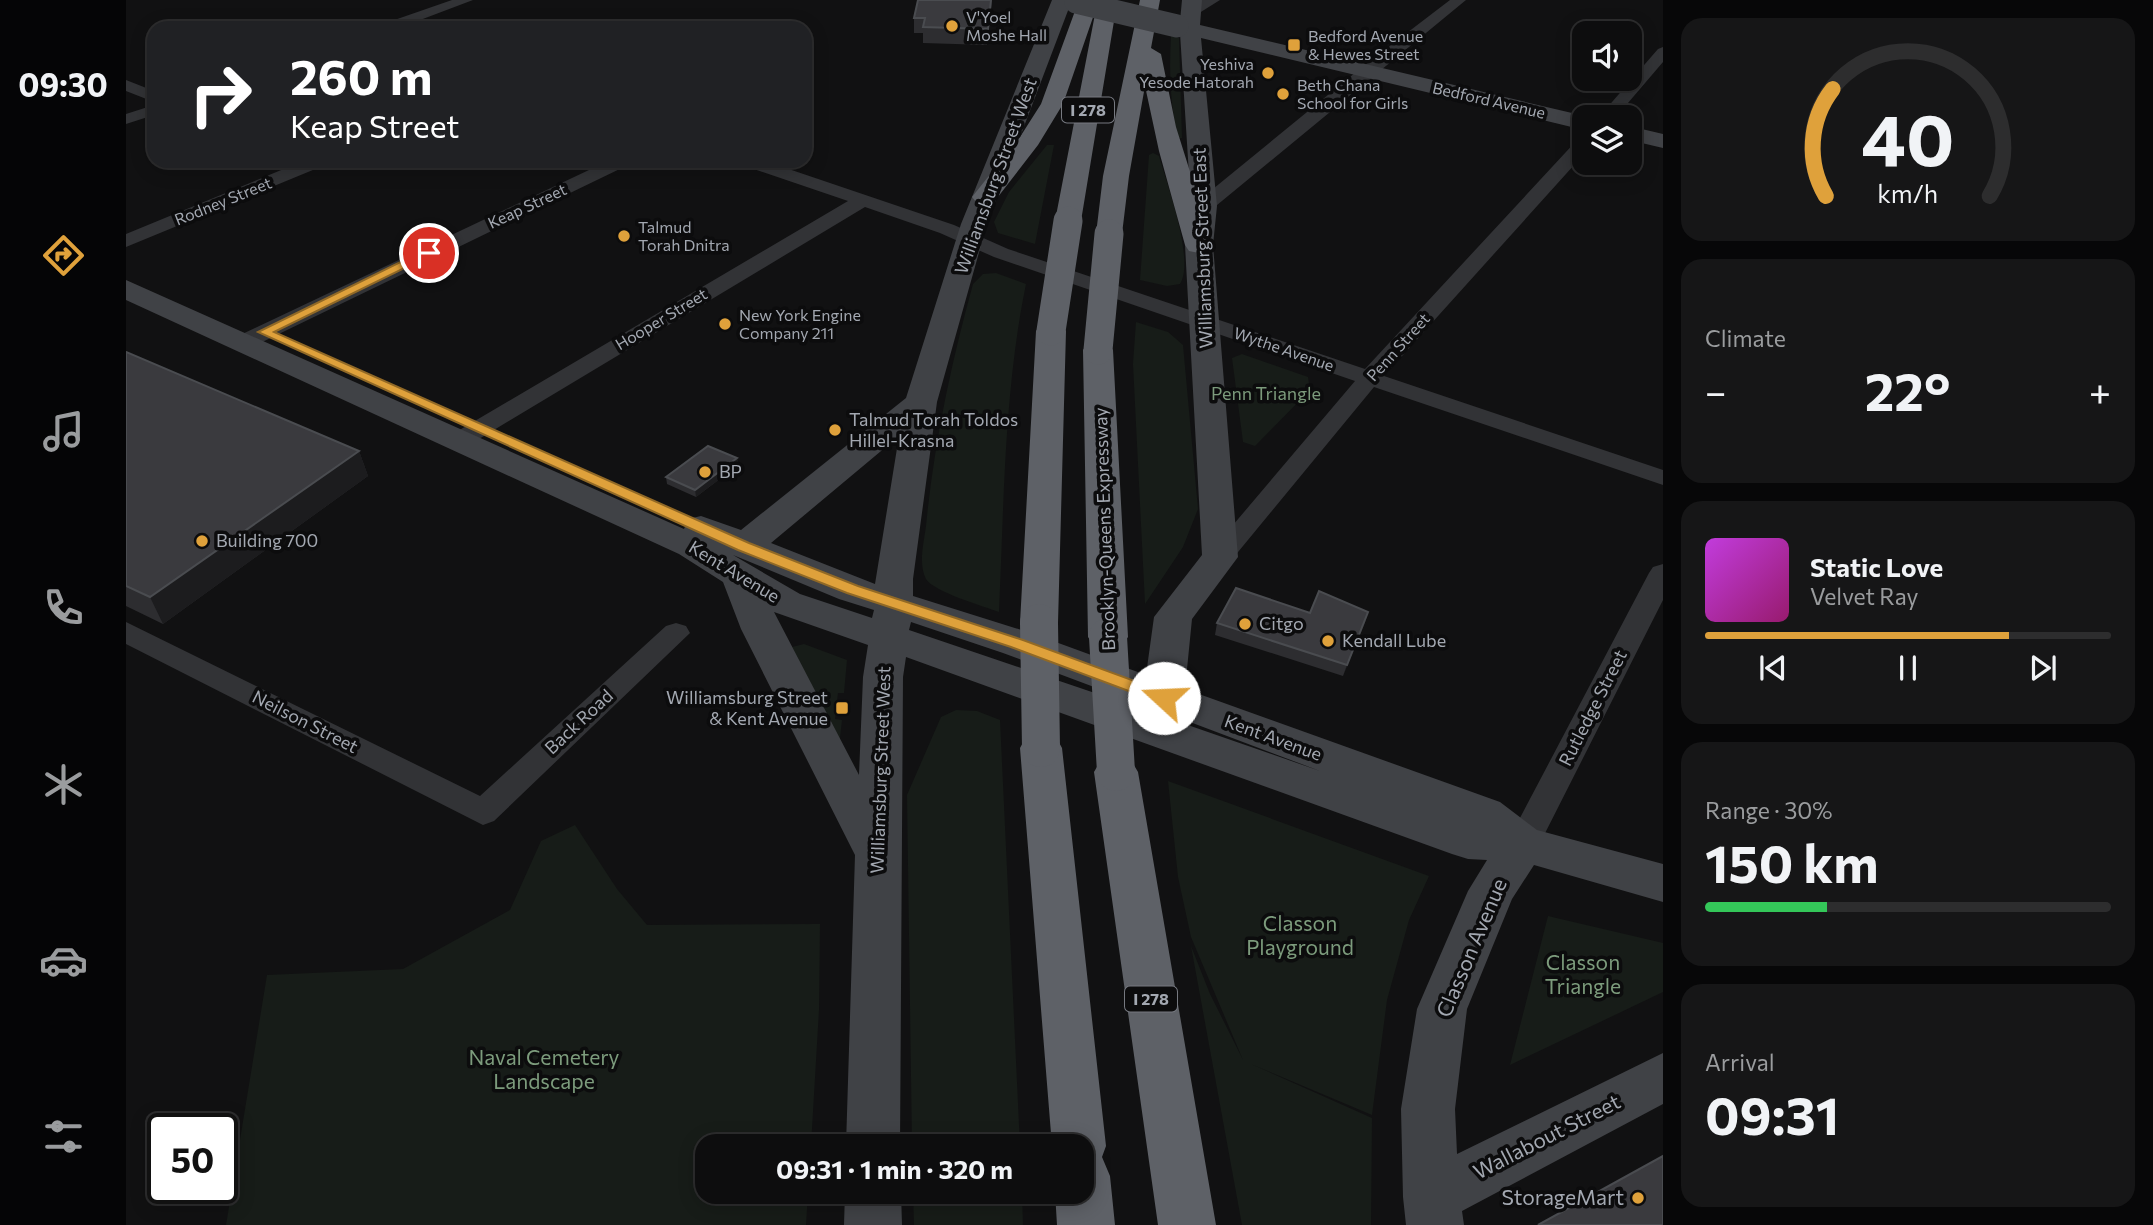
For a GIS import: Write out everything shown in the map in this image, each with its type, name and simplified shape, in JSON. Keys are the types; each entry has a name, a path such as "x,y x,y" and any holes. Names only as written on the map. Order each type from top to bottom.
{"highway":[{"path":"985,197 1030,140 1052,104 1074,0"},
{"name":"I 278","path":"1078,1134 1041,748 1039,623 1051,331 1107,0"},
{"name":"Brooklyn-Queens Expressway","path":"1150,0 1116,176 1098,350 1108,637 1116,772 1187,1225"},
{"path":"1146,29 1158,107 1199,245"},
{"path":"1085,1204 1087,1225"}],"main road":[{"name":"Bedford Avenue","path":"1074,0 1188,17 1367,71 1572,119"},
{"name":"Williamsburg Street East","path":"1188,17 1204,206 1199,245 1220,557"},
{"path":"1642,136 1663,141"},
{"name":"Williamsburg Street West","path":"873,1134 877,854 883,677 892,620 894,579 921,402 985,197"},
{"name":"Kent Avenue","path":"126,271 254,337 470,434 692,546 742,561 786,603 892,620 1162,715 1468,841 1524,844 1663,883"},
{"name":"Kent Avenue","path":"126,289 254,337"},
{"path":"877,854 761,629 742,561 921,402"},
{"path":"1162,715 1173,617 1220,557"},
{"name":"Classon Avenue","path":"1433,1211 1428,1109 1441,1009 1492,891 1524,844"},
{"name":"Wallabout Street","path":"1433,1211 1663,1077"},
{"path":"873,1204 873,1225"}],"street":[{"path":"405,21 466,0"},
{"path":"1188,17 1213,0"},
{"path":"1204,206 1367,71 1459,0"},
{"path":"1617,105 1663,52"},
{"path":"126,85 147,94"},
{"path":"126,120 147,112"},
{"name":"Penn Street","path":"1220,557 1368,379 1572,156"},
{"name":"Rodney Street","path":"126,241 302,168"},
{"name":"Keap Street","path":"254,337 607,168"},
{"name":"Wythe Avenue","path":"769,168 864,200 1001,253 1663,478"},
{"name":"Hooper Street","path":"470,434 864,200"},
{"name":"Rutledge Street","path":"1524,844 1663,573"},
{"name":"Neilson Street","path":"126,632 483,812"},
{"name":"Back Road","path":"483,812 676,633"}],"green space":[{"path":"1171,36 1179,38 1182,138 1178,138 1172,100"},
{"path":"1047,145 1054,145 1035,244 998,233 994,222 1009,192"},
{"path":"1153,153 1159,156 1182,240 1184,273 1180,284 1167,286 1140,280 1149,155"},
{"path":"996,273 1026,284 1009,406 999,612 948,594 931,584 926,579 922,560 939,434 965,314 973,284 983,274"},
{"path":"1136,322 1168,332 1183,345 1198,509 1183,547 1145,604 1133,364"},
{"name":"Penn Triangle","path":"1242,354 1308,377 1310,390 1255,446 1243,442 1232,358"},
{"path":"804,644 847,660 844,693 838,693 835,719 842,720 839,747 792,647"},
{"path":"956,710 977,711 1000,720 1019,1134 912,1134 907,795 941,717"},
{"name":"Classon Playground","path":"1168,781 1429,876 1409,920 1387,1000 1372,1115 1251,1064 1372,1118 1371,1225 1242,1225 1191,946 1210,994 1243,1060 1191,937 1178,877"},
{"name":"Naval Cemetery Landscape","path":"575,825 617,889 647,925 820,924 819,1010 812,1134 695,1134 695,1204 807,1204 806,1225 226,1225 229,1204 238,1204 238,1152 267,975 403,969 510,910 541,841"},
{"name":"Classon Triangle","path":"1548,916 1663,943 1663,992 1510,1065"},
{"path":"913,1204 1022,1204 1023,1225 914,1225"}],"building":[{"path":"918,0 991,0 988,29 923,27 925,18 914,18"},
{"name":"Building 700","path":"126,352 359,451 150,597 126,586"},
{"name":"BP","path":"708,446 737,458 695,490 666,477"},
{"path":"1236,588 1310,613 1319,591 1368,612 1347,665 1217,623"},
{"name":"StorageMart","path":"1663,1156 1663,1225 1538,1225"}],"place":[{"name":"V'Yoel Moshe Hall","path":"952,26"},
{"name":"Bedford Avenue & Hewes Street","path":"1294,45"},
{"name":"Yeshiva Yesode Hatorah","path":"1268,73"},
{"name":"Beth Chana School for Girls","path":"1283,94"},
{"name":"Talmud Torah Dnitra","path":"624,236"},
{"name":"New York Engine Company 211","path":"725,324"},
{"name":"Talmud Torah Toldos Hillel-Krasna","path":"835,430"},
{"name":"BP","path":"705,472"},
{"name":"Building 700","path":"202,541"},
{"name":"Citgo","path":"1245,624"},
{"name":"Kendall Lube","path":"1328,641"},
{"name":"Williamsburg Street & Kent Avenue","path":"842,708"},
{"name":"StorageMart","path":"1638,1198"}],"route":[{"path":"429,253 264,332 744,546 852,590 1017,643 1164,698"}]}
